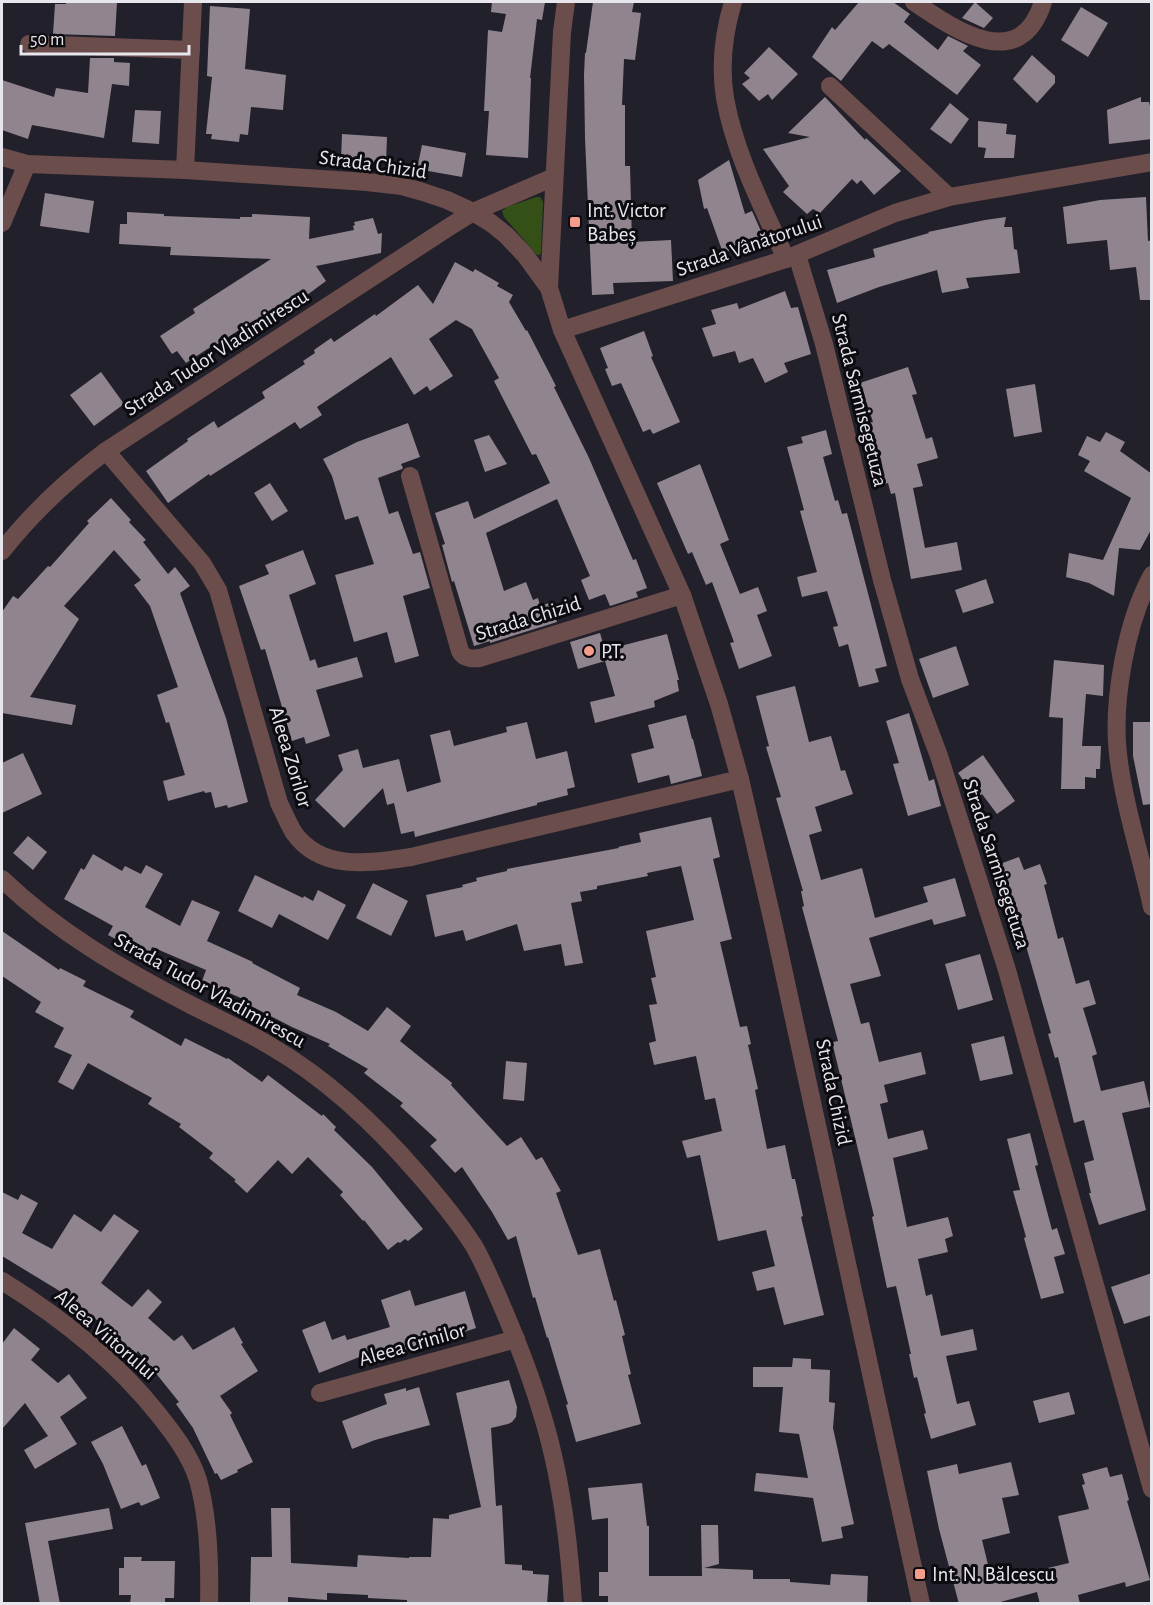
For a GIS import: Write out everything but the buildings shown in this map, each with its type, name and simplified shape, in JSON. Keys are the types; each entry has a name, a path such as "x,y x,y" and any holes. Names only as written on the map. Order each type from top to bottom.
{"street":[{"path":"185,170 193,2"},
{"path":"549,288 562,32 566,2"},
{"name":"Strada Sarmisegetuza","path":"733,2 724,50 725,96 729,117 753,186 792,257 832,374 882,580 910,679 939,756 1007,970 1152,1489"},
{"path":"914,2 948,25 973,37 994,42 1014,39 1030,28 1043,2"},
{"path":"29,44 191,50"},
{"path":"830,86 949,197"},
{"name":"Strada Chizid","path":"2,157 27,164 185,170 402,186 447,200 474,212 491,223 525,255 549,288 562,330 682,595 719,704 740,779 800,1041 921,1604"},
{"name":"Strada Vânătorului","path":"562,330 792,257 895,213 949,197 1152,162"},
{"path":"2,223 27,164"},
{"name":"Strada Tudor Vladimirescu","path":"2,551 51,497 106,451 474,212 554,177"},
{"name":"Aleea Zorilor","path":"106,451 202,563 218,590 279,803 287,822 296,835 317,853 345,862 382,862 740,779"},
{"name":"Strada Chizid","path":"410,476 460,651 468,658 480,658 682,595"},
{"path":"1152,575 1137,609 1130,635 1123,662 1118,704 1118,753 1126,803 1152,907"},
{"name":"Strada Tudor Vladimirescu","path":"2,879 44,916 110,962 272,1046 323,1081 372,1124 442,1201 474,1246 491,1280 516,1339 543,1415 560,1489 573,1604"},
{"name":"Aleea Viitorului","path":"2,1281 36,1302 108,1360 142,1394 189,1457 198,1480 205,1515 209,1604"},
{"name":"Aleea Crinilor","path":"320,1393 516,1339"}],"green space":[{"path":"540,197 543,202 540,255 537,255 504,217 502,211"}],"place":[{"name":"Int. Victor Babeș","path":"575,222"},
{"name":"P.T.","path":"589,651"},
{"name":"Int. N. Bălcescu","path":"920,1574"}]}
